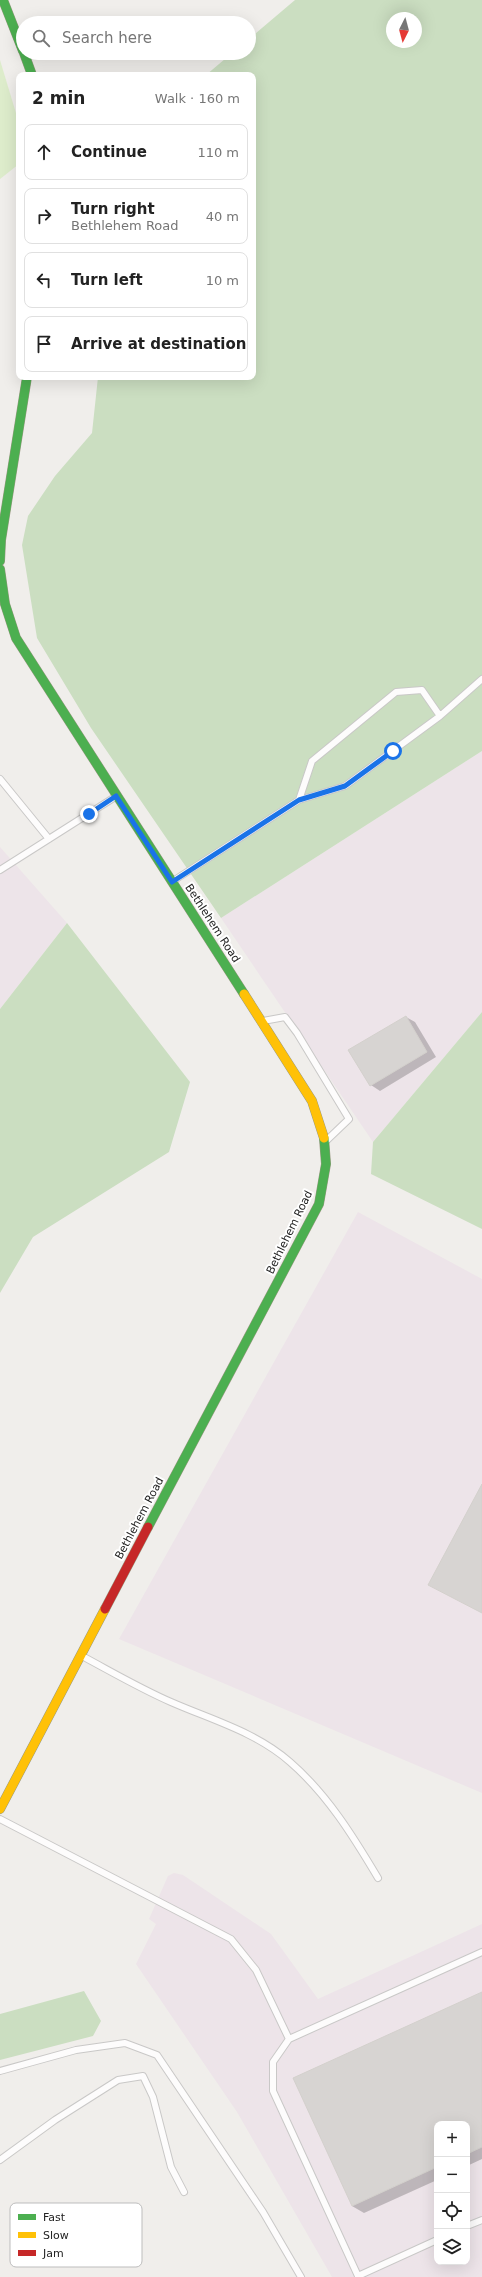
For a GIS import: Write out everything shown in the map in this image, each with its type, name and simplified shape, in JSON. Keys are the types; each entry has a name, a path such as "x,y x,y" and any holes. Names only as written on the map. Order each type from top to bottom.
{"street":[{"path":"3,0 16,34"},
{"path":"26,60 31,72"},
{"path":"0,561 1,540 27,380"},
{"name":"Bethlehem Road","path":"0,569 3,597 16,638 312,1101 321,1121 326,1141 327,1169 319,1204 0,1808"}],"lane":[{"path":"172,882 299,800 345,786 440,716 482,679"},
{"path":"299,800 312,761 396,692 422,690 440,716"},
{"path":"0,779 49,839"},
{"path":"0,870 116,796"},
{"path":"262,1021 285,1017 297,1033 349,1119 326,1141"},
{"path":"81,1656 143,1689 237,1728 274,1750 313,1784 355,1839 378,1878"},
{"path":"0,1819 231,1939 256,1970 289,2039"},
{"path":"434,2241 358,2276 273,2091 273,2062 289,2039 482,1952"},
{"path":"0,2071 76,2050 125,2042 156,2055 263,2212 301,2277"},
{"path":"0,2160 55,2120 118,2080 143,2076 153,2097 171,2167 184,2192"},
{"path":"470,2225 482,2220"}],"shaded area":[{"path":"482,751 482,1012 373,1142 221,918"},
{"path":"0,847 67,923 0,1009"},
{"path":"358,1212 482,1279 482,1793 119,1639"},
{"path":"174,1873 183,1875 271,1934 318,1999 482,1924 482,2277 332,2277 237,2112 136,1964 156,1924 149,1919 168,1876"}],"green space":[{"path":"295,0 482,0 482,751 221,918 91,728 37,638 22,545 28,516 55,476 92,433 98,380 256,380 256,72 210,72 224,60 256,60 256,33"},
{"path":"0,60 16,113 16,166 0,179"},
{"path":"67,923 190,1082 169,1152 33,1237 0,1293 0,1009"},
{"path":"482,1012 482,1229 371,1174 373,1142"},
{"path":"84,1991 101,2021 93,2036 0,2060 0,2014"}],"building":[{"path":"406,1016 427,1052 370,1086 348,1050"},
{"path":"482,1484 482,1613 428,1585"},
{"path":"482,1992 482,2147 470,2153 470,2121 434,2121 434,2168 352,2206 293,2078"}],"traffic: fast":[{"path":"3,0 16,33"},
{"path":"27,60 31,72"},
{"path":"0,561 1,540 27,380"},
{"path":"0,569 5,604 16,638 244,994"},
{"path":"148,1527 319,1204 326,1164 324,1138"}],"traffic: slow":[{"path":"244,994 312,1101 324,1138"},
{"path":"0,1809 105,1609"}],"traffic: jam":[{"path":"105,1609 148,1527"}],"route":[{"path":"89,814 116,796 172,882 299,800 345,786 393,751"}]}
